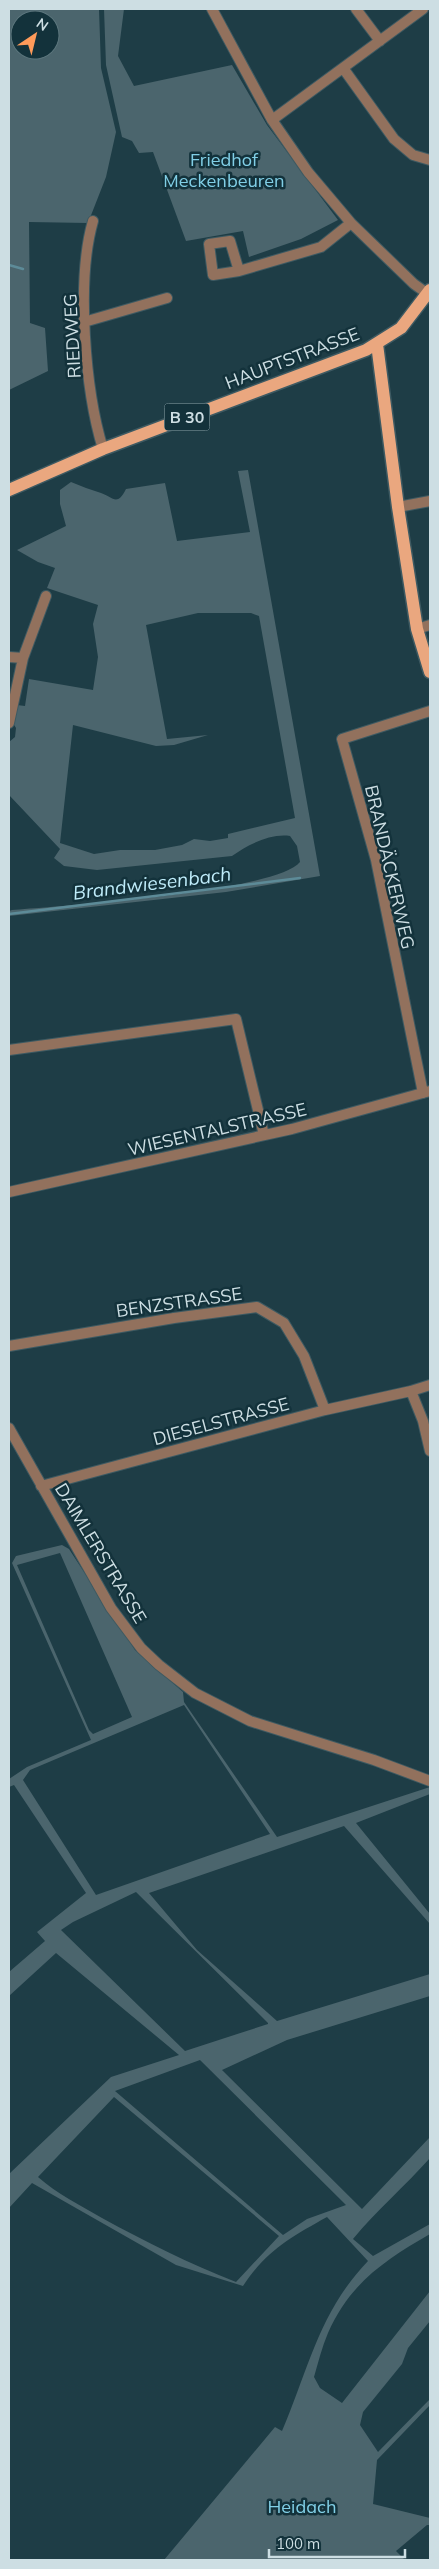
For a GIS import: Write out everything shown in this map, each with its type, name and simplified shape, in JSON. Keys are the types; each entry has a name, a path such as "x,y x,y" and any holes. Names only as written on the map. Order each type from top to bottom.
{"main road":[{"name":"HAUPTSTRASSE","path":"9,490 103,449 377,344 401,328 429,292"},
{"path":"377,344 416,629 430,672"}],"street":[{"path":"212,9 272,120 308,172 351,223 414,284 429,292"},
{"path":"356,9 380,41"},
{"path":"272,120 423,9"},
{"path":"343,68 394,139 413,155 430,160"},
{"name":"RIEDWEG","path":"93,221 87,242 84,322 96,427 103,449"},
{"path":"239,271 321,247 351,223"},
{"path":"84,322 167,298"},
{"path":"398,507 430,501"},
{"path":"9,723 22,658 46,596"},
{"path":"416,629 430,625"},
{"path":"9,658 22,658"},
{"name":"BRANDÄCKERWEG","path":"426,1092 376,860 342,739 430,711"},
{"path":"9,1050 236,1019 264,1135"},
{"name":"WIESENTALSTRASSE","path":"9,1192 264,1135 426,1092"},
{"name":"BENZSTRASSE","path":"9,1346 174,1318 257,1308 284,1322 304,1356 325,1410"},
{"name":"DIESELSTRASSE","path":"42,1486 325,1410 430,1385"},
{"path":"411,1391 423,1420 430,1451"},
{"name":"DAIMLERSTRASSE","path":"9,1428 121,1622 141,1648 174,1678 195,1693 250,1721 374,1760 430,1781"}],"green space":[{"path":"9,9 99,9 101,68 116,132 106,177 88,223 29,222 30,323 45,328 48,371 9,390"},
{"name":"Friedhof Meckenbeuren","path":"104,9 124,9 118,56 134,86 232,65 267,125 338,220 301,239 249,257 243,231 186,241 153,152 139,153 132,141 122,137 106,65"},
{"path":"248,470 320,876 226,892 9,916 9,911 12,910 165,896 251,882 282,873 300,862 297,846 290,836 275,836 260,841 232,856 97,870 64,866 54,858 60,849 9,795 9,742 15,737 16,728 13,723 17,705 25,706 29,679 93,690 98,657 93,624 98,605 47,588 55,568 38,562 17,550 66,526 60,504 60,490 71,482 115,499 120,498 126,489 165,483 177,541 250,532 238,471","holes":["198,613 251,613 259,616 295,818 228,834 228,838 210,841 194,839 182,845 155,850 120,850 94,854 60,843 73,725 156,746 174,745 208,735 167,739 146,625"]},
{"name":"Heidach","path":"62,1545 69,1549 135,1650 183,1692 184,1702 277,1837 430,1787 430,1794 356,1823 430,1914 430,1924 344,1826 149,1893 197,1950 277,2021 430,1974 430,1996 287,2040 222,2070 362,2209 430,2137 430,2158 353,2239 373,2256 430,2224 430,2234 398,2253 370,2274 347,2300 328,2333 314,2377 320,2388 342,2403 430,2291 430,2321 408,2348 402,2364 363,2412 360,2425 378,2452 430,2399 430,2405 377,2460 373,2504 430,2518 430,2525 427,2525 396,2551 405,2560 164,2560 275,2427 282,2431 326,2321 351,2280 368,2261 327,2217 302,2231 270,2254 243,2286 176,2265 32,2183 9,2208 9,2174 111,2077 179,2055 56,1953 9,1996 9,1972 45,1941 37,1932 86,1893 14,1785 9,1787 9,1779 27,1767 91,1740 12,1563 16,1556","holes":["60,1553 132,1717 93,1734 89,1730 17,1565","184,1705 270,1834 96,1895 23,1780 30,1770","136,1892 268,2024 185,2051 61,1930 73,1922","200,2060 346,2205 307,2219 283,2235 115,2091","114,2097 279,2236 236,2282 135,2236 53,2189 38,2177"]}],"waterway":[{"path":"9,265 23,269"},
{"name":"Brandwiesenbach","path":"9,914 300,878"}]}
